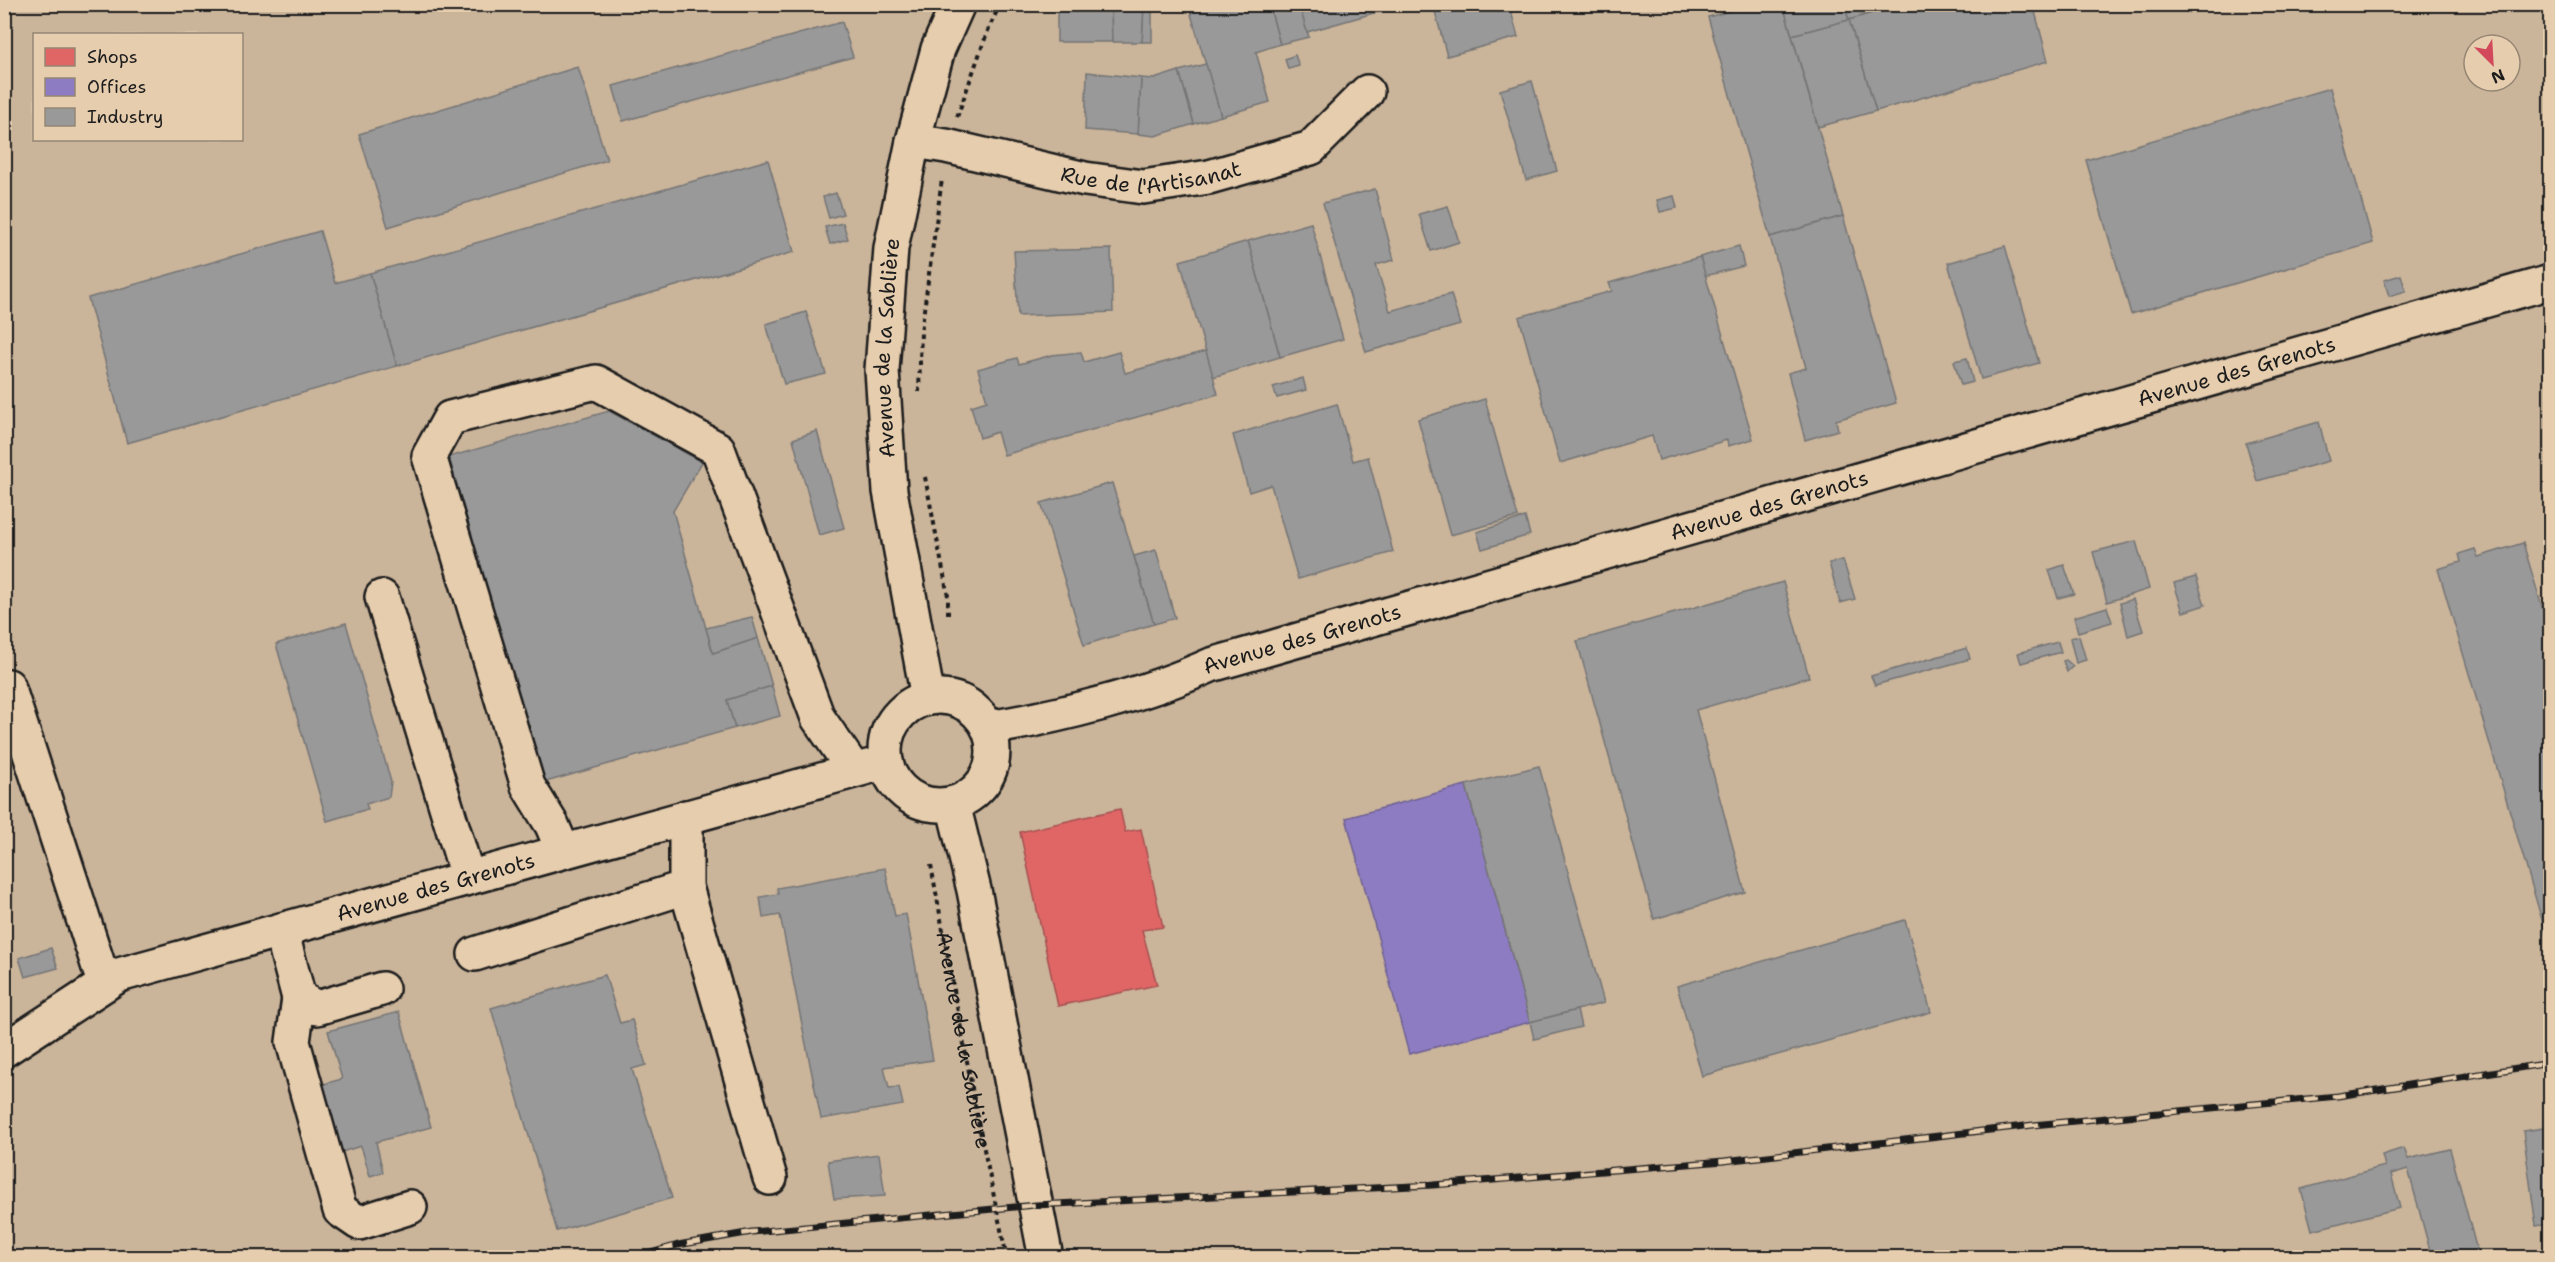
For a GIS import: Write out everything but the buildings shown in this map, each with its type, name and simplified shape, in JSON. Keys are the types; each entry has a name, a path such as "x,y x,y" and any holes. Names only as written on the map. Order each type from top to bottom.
{"street":[{"name":"Avenue de la Sablière","path":"928,698 890,491 882,370 891,248 913,141 938,49 958,4"},
{"name":"Rue de l'Artisanat","path":"913,141 946,146 1085,179 1143,187 1209,177 1311,148 1367,92"},
{"name":"Avenue des Grenots","path":"989,728 1030,722 1173,682 1211,665 2550,282"},
{"path":"563,851 552,825 528,786 429,456 450,418 596,381 718,449 818,718 854,770"},
{"path":"382,597 468,878"},
{"path":"8,686 104,983"},
{"path":"928,698 959,700 976,711 989,728 993,745 993,760 986,780 971,795 953,804 933,806 908,796 894,783 885,753 890,727 910,705 928,698"},
{"name":"Avenue des Grenots","path":"4,1050 119,975 886,762"},
{"name":"Avenue de la Sablière","path":"953,804 964,848 1039,1253"},
{"path":"686,817 686,887 770,1178"},
{"path":"475,954 686,887"},
{"path":"281,930 299,998 293,1042 340,1210 359,1223 410,1207"},
{"path":"299,998 317,1008 382,989"}],"path":[{"path":"919,399 921,332 946,146 987,33 1000,4"},
{"path":"922,466 948,596 948,616"},
{"name":"Avenue de la Sablière","path":"964,848 930,858 978,1121 1007,1257"}],"shaded area":[{"path":"5,5 2550,5 2550,1257 5,1257"}],"railway":[{"path":"633,1258 678,1245 752,1232 1036,1205 1433,1185 1724,1161 2033,1125 2338,1096 2550,1063"}]}
